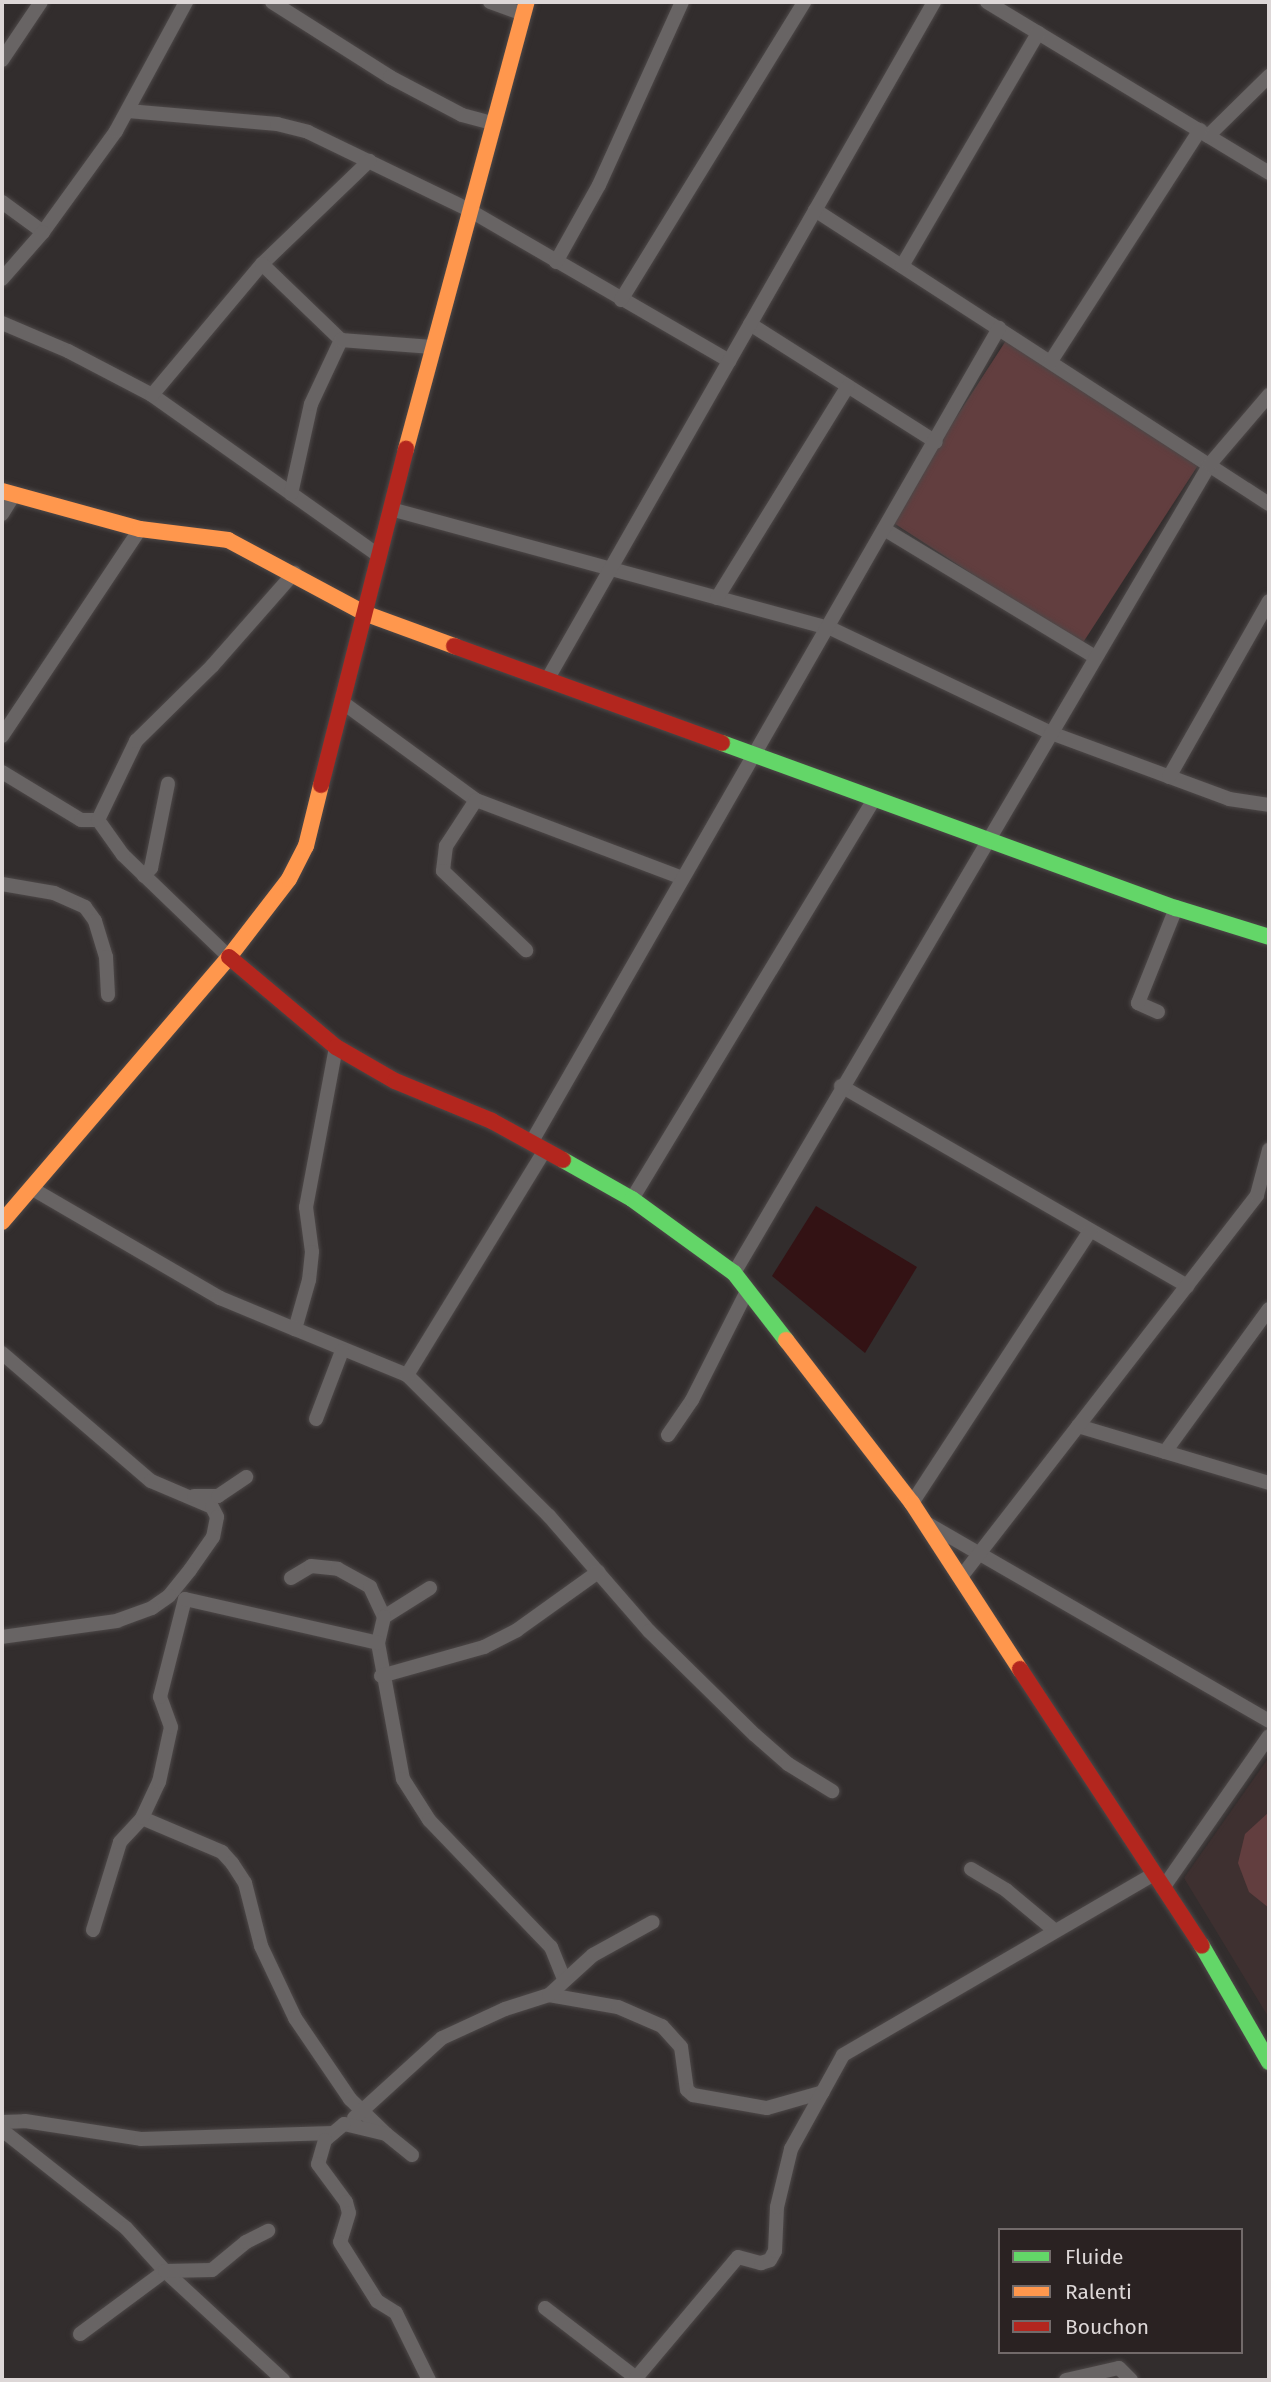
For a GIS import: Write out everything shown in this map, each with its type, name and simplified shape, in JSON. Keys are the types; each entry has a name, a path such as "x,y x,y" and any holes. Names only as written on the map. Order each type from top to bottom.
{"street":[{"path":"2,60 41,2"},
{"path":"2,279 43,232 96,163 128,111 186,2"},
{"path":"272,2 390,77 462,116 492,123"},
{"path":"2,1222 229,957 289,879 306,846 432,347 525,8 490,2"},
{"path":"556,262 599,185 682,2"},
{"path":"621,300 804,2"},
{"path":"547,680 613,570 934,2"},
{"path":"987,2 1269,173"},
{"path":"902,266 1038,33"},
{"path":"1051,362 1204,133 1269,76"},
{"path":"128,111 277,124 308,132 469,210 729,361"},
{"path":"152,395 262,264 369,161"},
{"path":"2,202 43,232"},
{"path":"815,210 1269,504"},
{"path":"262,264 341,340 432,347"},
{"path":"2,323 68,351 152,395 379,556"},
{"path":"751,324 936,442"},
{"path":"407,1375 538,1147 682,878 830,628 999,328"},
{"path":"291,494 311,404 341,340"},
{"path":"717,598 848,386"},
{"path":"734,1273 1094,656 1210,464 1269,396"},
{"path":"2,514 8,493 140,529 228,540 294,573 364,614 1176,908 1269,937"},
{"path":"391,509 830,628 1051,733 1229,799 1269,805"},
{"path":"2,736 140,529"},
{"path":"884,530 1094,656"},
{"path":"99,820 136,741 213,665 294,573"},
{"path":"1169,777 1269,601"},
{"path":"342,702 476,800 682,878"},
{"path":"2,772 81,820 99,820"},
{"path":"144,876 151,868 168,784"},
{"path":"632,1199 874,799"},
{"path":"476,800 446,846 443,871 526,950"},
{"path":"99,820 144,876 229,957 337,1047 395,1081 492,1121 632,1199 734,1273 912,1503 1158,1881 1269,2062"},
{"path":"2,884 54,893 85,907 95,921 106,957 108,995"},
{"path":"1158,1012 1138,1003 1176,908"},
{"path":"295,1329 312,1252 306,1207 337,1047"},
{"path":"841,1086 1187,1286"},
{"path":"961,1577 1258,1195 1269,1150"},
{"path":"31,1188 220,1298 342,1351 407,1375 598,1572 649,1630 755,1735 788,1764 832,1791"},
{"path":"912,1503 1090,1231"},
{"path":"668,1435 692,1400 747,1291"},
{"path":"1165,1452 1269,1309"},
{"path":"316,1419 342,1351"},
{"path":"2,1353 144,1475 186,1496 215,1501 246,1477"},
{"path":"1078,1426 1269,1483"},
{"path":"2,1637 117,1621 169,1596 213,1537 217,1517 215,1501"},
{"path":"926,1524 1269,1721"},
{"path":"290,1578 311,1566 338,1569 370,1587 384,1617 378,1643 381,1676 399,1767 413,1798 429,1821 551,1947 564,1979"},
{"path":"381,1676 484,1647 517,1630 598,1572"},
{"path":"384,1617 430,1588"},
{"path":"169,1596 378,1643"},
{"path":"93,1930 120,1842 142,1818 156,1791 170,1735 160,1697 185,1599"},
{"path":"545,2308 638,2379 738,2257 761,2263 770,2260 779,2229 777,2207 791,2149 843,2055 1054,1930 1158,1881 1269,1736"},
{"path":"142,1818 222,1852 239,1872 279,1990 361,2114 412,2155"},
{"path":"971,1869 1006,1890 1054,1930"},
{"path":"549,1995 593,1955 653,1922"},
{"path":"429,2380 396,2313 377,2301 340,2242 349,2213 346,2202 318,2164 320,2150 338,2129 361,2114 442,2038 505,2009 549,1995 618,2007 662,2026 681,2047 687,2090 693,2095 767,2108 822,2092"},
{"path":"2,2122 24,2121 141,2139 338,2129 386,2134"},
{"path":"2,2130 126,2228 165,2271 283,2380"},
{"path":"80,2334 165,2271 212,2270 246,2242 268,2231"},
{"path":"1066,2380 1119,2368 1131,2380"}],"shaded area":[{"path":"1007,339 1199,464 1081,645 889,520"},
{"path":"816,1206 917,1267 865,1353 772,1276"},
{"path":"1269,1757 1269,2018 1184,1878"},
{"path":"1269,1812 1269,1908 1249,1892 1238,1863 1245,1834"}],"traffic: fast":[{"path":"722,743 1176,908 1269,937"},
{"path":"563,1160 632,1199 734,1273 786,1340"},
{"path":"1202,1946 1269,2062"}],"traffic: slow":[{"path":"406,449 527,2"},
{"path":"2,491 140,529 228,540 364,613 454,646"},
{"path":"2,1222 229,957 289,879 306,846 321,785"},
{"path":"786,1340 912,1503 1020,1669"}],"traffic: jam":[{"path":"321,785 406,449"},
{"path":"454,646 722,743"},
{"path":"229,957 336,1047 395,1081 492,1121 563,1160"},
{"path":"1020,1669 1202,1946"}]}
